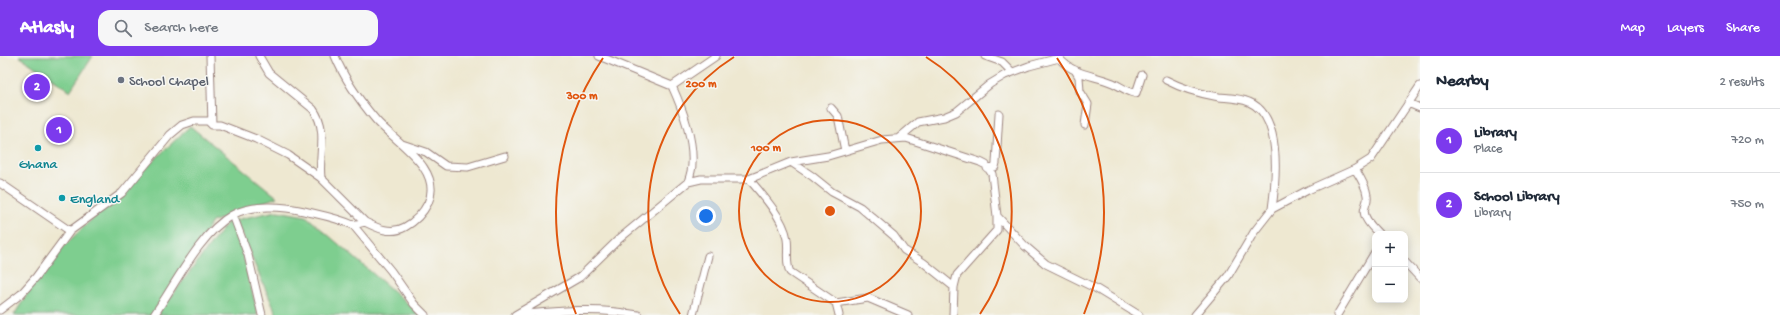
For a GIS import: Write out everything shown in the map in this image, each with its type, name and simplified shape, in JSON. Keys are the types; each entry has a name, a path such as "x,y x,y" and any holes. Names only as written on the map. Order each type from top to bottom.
{"street":[{"path":"210,56 212,125"},
{"path":"259,56 269,73 313,109 319,117 323,130 320,167 321,178"},
{"path":"0,310 26,288 70,230 122,193 170,135 182,125 194,121 208,121 212,125 220,125 256,139 288,155 321,178 365,222 383,230 404,228 420,214 430,198 432,192 430,176 400,143 377,121 353,92 335,56"},
{"path":"599,56 672,86 681,108 691,146 692,163 688,182"},
{"path":"672,86 716,56"},
{"path":"985,56 1002,62 1012,72"},
{"path":"900,138 918,122 944,117 956,112 990,84 1012,72 1044,61 1060,57 1065,66 1112,83 1134,93 1136,92 1142,75"},
{"path":"1075,70 1079,77 1080,91 1088,104 1085,125"},
{"path":"1166,80 1186,89 1250,102 1262,112 1270,124 1274,136 1275,190 1272,209"},
{"path":"1195,315 1228,276 1246,245 1272,209 1308,190 1366,163 1376,154 1420,86"},
{"path":"1408,103 1420,108"},
{"path":"831,108 838,116 845,152"},
{"path":"987,168 995,167 996,163 999,114"},
{"path":"515,315 580,277 627,232 688,182 701,179 749,179 791,162 828,156 882,140 900,138 916,140 980,162 986,165 992,174 997,216 997,230 957,275 954,288 953,315"},
{"path":"400,143 426,152 446,166 468,167 505,156"},
{"path":"791,162 832,192 860,207 894,236 904,250 924,263 954,288"},
{"path":"1355,169 1367,194 1368,203 1364,207 1364,214 1376,231"},
{"path":"749,179 784,225 787,239 787,265 790,272 836,303 839,315"},
{"path":"0,183 70,230"},
{"path":"154,315 182,270 200,246 221,224 233,215 263,208 281,207 341,219 354,225 362,233 414,304 425,315"},
{"path":"233,215 248,255 262,315"},
{"path":"997,216 1025,246 1046,264 1112,297 1139,315"},
{"path":"354,225 365,222"},
{"path":"693,315 708,256"},
{"path":"1337,314 1372,257"},
{"path":"1408,265 1420,278"},
{"path":"836,303 868,298 908,315"},
{"path":"515,315 559,311 619,312 638,315"}],"green space":[{"path":"19,56 93,56 70,91"},
{"path":"190,126 277,197 212,222 152,315 14,315 48,261"},
{"path":"277,211 306,216 421,315 277,315 235,220"},
{"path":"233,215 258,315 157,315"}],"place":[{"name":"School Chapel","path":"121,80"},
{"name":"School Library","path":"37,87"},
{"name":"Library","path":"59,130"},
{"name":"Ghana","path":"38,148"},
{"name":"England","path":"62,198"}]}
